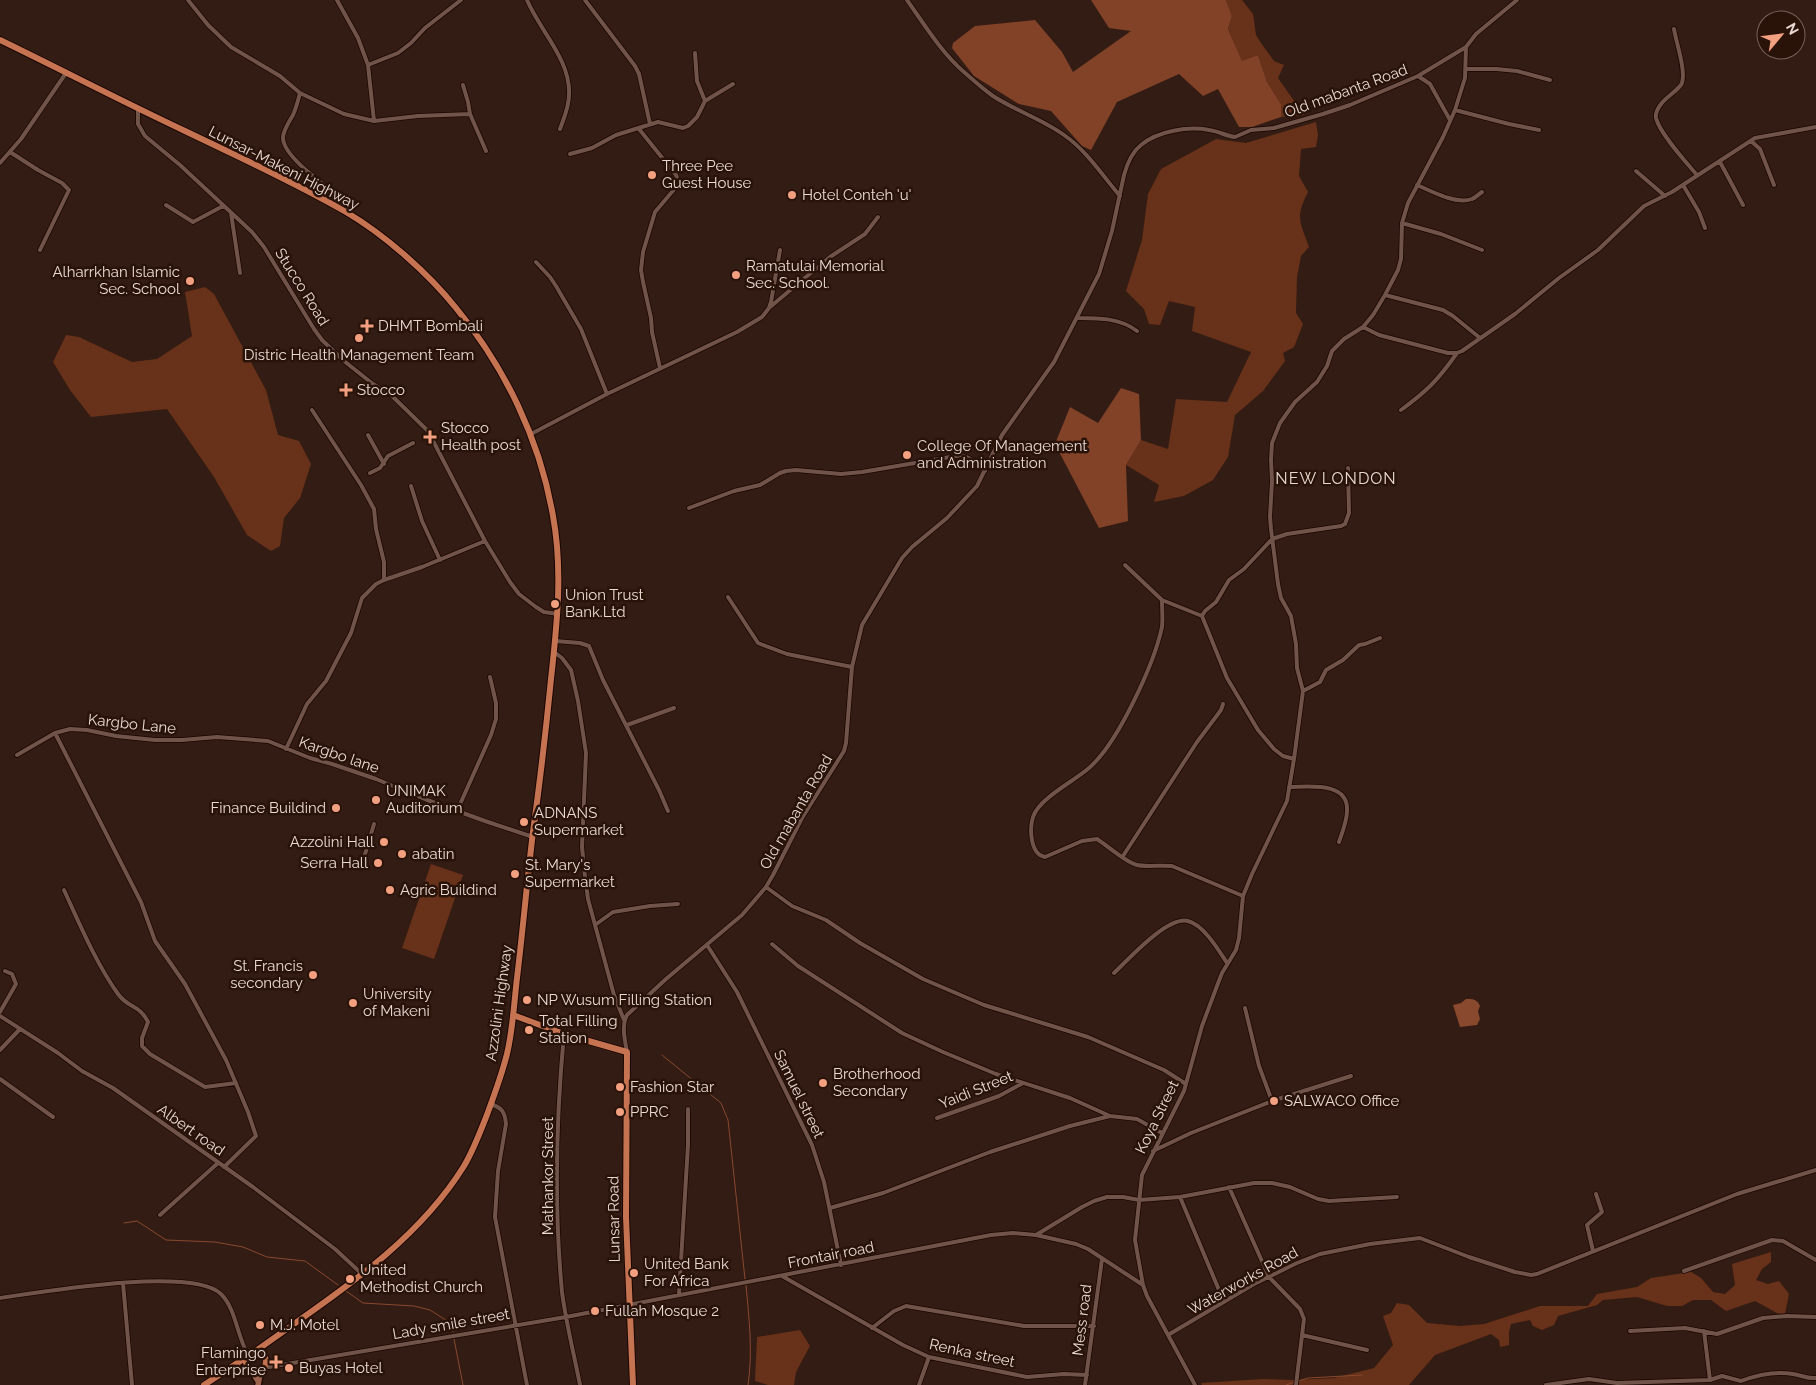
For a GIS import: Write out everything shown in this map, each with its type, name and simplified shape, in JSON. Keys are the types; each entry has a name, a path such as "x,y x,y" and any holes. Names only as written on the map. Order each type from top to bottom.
{"main road":[{"name":"Lunsar-Makeni Highway","path":"0,40 349,214 417,266 457,309 494,363 531,434 553,514 558,561 558,614"},
{"name":"Azzolini Highway","path":"204,1385 362,1274 410,1232 446,1193 474,1149 507,1053 513,1015 558,614"},
{"path":"513,1015 564,1034 628,1052"},
{"name":"Lunsar Road","path":"628,1052 626,1176 633,1385"},
{"path":"232,1367 249,1368 253,1371 263,1364 267,1342"},
{"path":"249,1368 246,1362 249,1355 257,1352 263,1364"}],"street":[{"path":"188,0 208,25 231,47 280,76 300,93 344,114 374,122 418,116 470,114"},
{"path":"337,0 358,38 368,65 374,122"},
{"path":"368,65 398,53 425,28 461,0"},
{"path":"527,0 568,75 569,95 560,129"},
{"path":"585,0 635,66 639,74 650,124"},
{"path":"907,0 938,43 962,71 993,96 1051,126 1066,136 1088,155 1120,196"},
{"name":"Old mabanta Road","path":"624,1020 632,1009 742,915 766,887 802,818 844,751 852,667 862,625 902,558 912,547 947,518 977,486 1002,435 1054,362 1099,274 1106,253 1126,167 1136,149 1148,140 1165,133 1195,129 1209,130 1235,137 1251,130 1274,128 1350,104 1418,76 1466,47 1476,34 1517,0"},
{"path":"1674,29 1683,76 1682,85 1678,90 1667,96 1657,109 1656,118 1672,144 1697,175"},
{"path":"1380,638 1359,645 1343,660 1326,670 1320,682 1303,691 1296,668 1296,644 1292,622 1289,610 1281,598 1272,539 1270,517 1271,460 1276,431 1280,423 1295,402 1316,382 1327,366 1336,345 1363,327 1373,315 1398,270 1402,223 1408,203 1456,110 1465,78 1466,47"},
{"path":"695,53 697,81 705,101"},
{"path":"1465,69 1517,71 1550,80"},
{"path":"0,163 10,152 66,73"},
{"path":"1418,76 1430,84 1450,120"},
{"path":"570,154 592,148 616,135 650,124 664,122 683,128 688,126 697,117 705,101 733,84"},
{"path":"463,85 470,114 486,151"},
{"path":"300,93 296,108 283,137 284,144 294,159 344,200 348,206 349,214"},
{"name":"Stucco Road","path":"138,108 138,124 145,136 180,165 252,232 264,247 322,340 352,367 396,400 428,431 485,541 519,594 544,612 558,614"},
{"path":"1456,110 1539,130"},
{"path":"1401,410 1435,383 1457,353 1515,314 1559,278 1592,255 1618,233 1644,206 1683,185 1752,142 1755,138 1816,127"},
{"path":"639,129 671,168 678,181 677,186 655,212 643,252 641,270 652,318 652,332 660,368"},
{"path":"1752,142 1760,149 1774,184"},
{"path":"10,152 62,183 69,190 40,250"},
{"path":"1720,162 1743,204"},
{"path":"1636,171 1665,196"},
{"path":"1417,185 1443,197 1460,199 1471,200 1482,192"},
{"path":"1683,185 1700,212 1704,228"},
{"path":"166,205 193,222 223,206"},
{"path":"231,214 240,273"},
{"path":"531,434 607,394 737,332 762,317 769,308 830,257 865,234 878,216"},
{"path":"1402,223 1436,232 1482,250"},
{"path":"769,308 780,250"},
{"path":"536,262 553,282 581,329 607,394"},
{"path":"1385,296 1443,310 1480,338"},
{"path":"1078,318 1120,322 1137,331"},
{"path":"1363,327 1379,334 1448,353 1457,353"},
{"path":"312,410 374,509 376,529 384,562 384,580"},
{"path":"368,435 384,464"},
{"path":"370,473 380,468 388,456 414,443"},
{"path":"689,508 734,491 760,485 780,473 791,470 841,474 904,466 962,455 973,460 985,471"},
{"path":"1202,616 1216,602 1230,580 1244,569 1272,539 1287,534 1345,524 1349,513 1348,468"},
{"path":"411,486 422,521 440,560"},
{"path":"286,749 307,704 326,681 351,633 362,598 376,584 384,580 440,560 485,541"},
{"path":"1125,565 1162,600 1202,616 1227,678 1258,730 1274,749 1283,756 1294,759"},
{"path":"728,597 758,642 787,654 852,667"},
{"path":"1162,600 1162,626 1147,673 1116,734 1090,767 1045,801 1035,811 1030,824 1032,839 1038,853 1045,857 1082,841 1097,839 1135,864 1142,866 1160,864 1172,866 1243,896"},
{"path":"555,641 580,643 589,646 603,680 668,811"},
{"path":"554,652 562,658 571,670 583,729 586,774 582,847 588,899 614,995 624,1020 628,1052"},
{"path":"457,811 491,735 496,719 496,703 490,677"},
{"name":"Koya Street","path":"1195,1385 1147,1296 1143,1285 1135,1240 1142,1175 1179,1102 1186,1084 1202,1026 1222,973 1236,950 1243,896 1287,800 1303,691"},
{"path":"1123,856 1197,742 1221,710 1223,704"},
{"path":"627,725 674,708"},
{"name":"Kargbo Lane","path":"17,755 55,733 76,729 155,740 217,737 250,741"},
{"path":"55,733 141,902 155,941 185,984 226,1060 248,1112 256,1136 224,1167"},
{"name":"Kargbo lane","path":"250,741 268,741 310,758 376,779 457,811 532,837"},
{"path":"1289,787 1328,788 1340,794 1347,811 1339,842"},
{"path":"362,861 374,824"},
{"path":"766,887 792,906 826,920 860,943 923,979 984,1005 1088,1037 1156,1066 1186,1084"},
{"path":"64,890 92,950 117,992 129,1004 140,1010 148,1022 142,1038 142,1046 150,1054 205,1087 236,1083"},
{"path":"595,925 613,912 678,904"},
{"path":"1114,973 1151,938 1171,924 1183,921 1191,922 1212,939 1227,964"},
{"path":"772,944 798,966 902,1033 943,1052 1023,1083 1070,1098 1110,1116 1137,1119 1162,1133"},
{"name":"Samuel street","path":"707,945 737,992 812,1145 824,1182 841,1265"},
{"path":"0,1012 16,984 12,974 5,971"},
{"path":"1245,1008 1259,1066 1272,1101"},
{"name":"Albert road","path":"0,1016 58,1053 82,1071 113,1088 224,1167 335,1249 362,1274"},
{"path":"0,1050 20,1029"},
{"name":"Mathankor Street","path":"564,1034 560,1080 558,1196 562,1293 566,1316"},
{"path":"1153,1151 1191,1133 1272,1101 1351,1076"},
{"path":"0,1079 52,1118"},
{"name":"Yaidi Street","path":"937,1118 999,1096 1023,1083"},
{"path":"491,1104 502,1110 505,1115 506,1124 495,1217 527,1385"},
{"path":"679,1294 688,1145 688,1109"},
{"path":"830,1208 883,1193 990,1152 1070,1126 1110,1116"},
{"path":"160,1215 218,1163"},
{"path":"1596,1194 1602,1212 1587,1226 1593,1251 1737,1194 1816,1170"},
{"path":"1036,1235 1094,1201 1107,1197 1139,1200 1180,1197 1254,1182 1290,1187 1318,1199 1329,1201 1397,1197"},
{"path":"1229,1187 1269,1277 1296,1304 1303,1314 1296,1385"},
{"path":"1180,1197 1224,1302"},
{"name":"Frontair road","path":"629,1304 1004,1234 1036,1235 1076,1244 1143,1285"},
{"name":"Waterworks Road","path":"1168,1335 1224,1302 1297,1263 1320,1254 1352,1247 1420,1238 1469,1257 1515,1272 1531,1275 1542,1273 1593,1251"},
{"path":"1684,1271 1772,1240 1783,1241 1816,1260"},
{"name":"Mess road","path":"1086,1385 1102,1259"},
{"name":"Renka street","path":"782,1276 872,1328 929,1358 1027,1377 1064,1374 1087,1375"},
{"path":"0,1298 123,1283 176,1280 200,1283 215,1289 228,1303 242,1344 249,1355"},
{"path":"123,1283 132,1385"},
{"name":"Lady smile street","path":"263,1364 276,1366 629,1304"},
{"path":"872,1328 894,1311 906,1306 1024,1326 1094,1326"},
{"path":"566,1316 580,1385"},
{"path":"1630,1331 1686,1328 1710,1334 1721,1333 1750,1321 1775,1316 1816,1317"},
{"path":"1704,1331 1710,1380"},
{"path":"1302,1334 1367,1350"},
{"path":"919,1385 929,1358"},
{"path":"258,1383 263,1364 276,1366"},
{"path":"249,1368 258,1383"},
{"path":"1546,1385 1589,1379 1617,1383 1710,1380 1722,1376 1742,1383 1767,1374 1792,1374 1806,1378 1816,1378"}],"shaded area":[{"path":"1091,0 1226,0 1232,16 1228,29 1242,61 1258,55 1267,82 1281,104 1281,117 1252,127 1239,127 1218,89 1203,96 1179,74 1117,102 1091,150 1082,146 1051,111 1019,104 974,76 952,48 953,43 975,26 1035,20 1062,52 1073,72 1131,31 1109,28"},
{"path":"1226,0 1242,0 1253,14 1256,35 1274,61 1284,65 1278,78 1304,115 1281,117 1281,104 1267,82 1258,55 1242,62 1228,29 1232,16"},
{"path":"1316,122 1318,135 1316,147 1301,149 1299,176 1308,192 1301,208 1300,219 1309,247 1301,256 1297,277 1296,313 1303,324 1294,347 1283,353 1285,361 1263,391 1235,415 1228,457 1213,480 1184,496 1154,502 1159,485 1126,465 1141,440 1168,449 1176,399 1227,402 1251,352 1192,331 1195,307 1169,301 1160,325 1149,324 1144,309 1126,291 1142,240 1148,194 1161,169 1216,139 1246,143"},
{"path":"205,287 214,294 266,390 278,435 299,441 311,464 300,498 284,518 280,546 271,551 247,535 214,477 167,409 91,417 70,390 53,362 66,335 79,337 132,362 157,359 192,336 185,292"},
{"path":"1121,388 1139,394 1141,440 1126,465 1128,521 1099,528 1055,444 1070,407 1098,423"},
{"path":"431,864 463,875 434,959 402,948"},
{"path":"1466,999 1478,1002 1480,1006 1478,1011 1480,1019 1477,1025 1460,1027 1453,1005 1461,1003"},
{"path":"1771,1252 1771,1262 1762,1269 1756,1280 1768,1284 1779,1281 1789,1294 1785,1314 1777,1313 1755,1301 1726,1311 1711,1300 1693,1300 1682,1306 1667,1306 1637,1297 1603,1300 1597,1305 1558,1316 1554,1325 1542,1330 1533,1326 1530,1320 1511,1324 1509,1345 1500,1347 1499,1340 1491,1334 1435,1355 1409,1385 1202,1385 1201,1383 1263,1379 1334,1378 1374,1368 1393,1345 1383,1316 1391,1313 1397,1303 1409,1305 1427,1323 1460,1326 1484,1324 1540,1306 1588,1306 1597,1294 1637,1287 1651,1278 1691,1272 1701,1278 1713,1292 1725,1294 1735,1285 1732,1264"},
{"path":"800,1330 810,1346 796,1372 794,1385 768,1385 755,1381 757,1337"}],"waterway":[{"path":"662,1055 721,1103 728,1120 745,1279"},
{"path":"124,1223 137,1221 166,1240 215,1242 243,1247 267,1257 305,1261 338,1285"},
{"path":"746,1285 750,1348 748,1385"},
{"path":"346,1291 363,1303 414,1306 430,1310 452,1324 453,1332"},
{"path":"454,1339 463,1385"},
{"path":"1299,1381 1308,1378 1362,1375"},
{"path":"1286,1385 1295,1382"}],"place":[{"name":"Three Pee Guest House","path":"652,175"},
{"name":"Hotel Conteh 'u'","path":"792,195"},
{"name":"Ramatulai Memorial Sec. School.","path":"736,275"},
{"name":"Alharrkhan Islamic Sec. School","path":"190,281"},
{"name":"DHMT Bombali","path":"367,326"},
{"name":"Distric Health Management Team","path":"359,338"},
{"name":"Stocco","path":"346,390"},
{"name":"Stocco Health post","path":"430,437"},
{"name":"College Of Management and Administration","path":"907,455"},
{"name":"Union Trust Bank.Ltd","path":"555,604"},
{"name":"UNIMAK Auditorium","path":"376,800"},
{"name":"Finance Buildind","path":"336,808"},
{"name":"ADNANS Supermarket","path":"524,822"},
{"name":"Azzolini Hall","path":"384,842"},
{"name":"abatin","path":"402,854"},
{"name":"Serra Hall","path":"378,863"},
{"name":"St. Mary's Supermarket","path":"515,874"},
{"name":"Agric Buildind","path":"390,890"},
{"name":"St. Francis secondary","path":"313,975"},
{"name":"NP Wusum Filling Station","path":"527,1000"},
{"name":"University of Makeni","path":"353,1003"},
{"name":"Total Filling Station","path":"529,1030"},
{"name":"Brotherhood Secondary","path":"823,1083"},
{"name":"Fashion Star","path":"620,1087"},
{"name":"SALWACO Office","path":"1274,1101"},
{"name":"PPRC","path":"620,1112"},
{"name":"United Bank For Africa","path":"634,1273"},
{"name":"United Methodist Church","path":"350,1279"},
{"name":"Fullah Mosque 2","path":"595,1311"},
{"name":"M.J. Motel","path":"260,1325"},
{"name":"Flamingo Enterprise","path":"276,1362"},
{"name":"Buyas Hotel","path":"289,1368"}],"district":[{"name":"NEW LONDON","path":"1336,478"}]}
